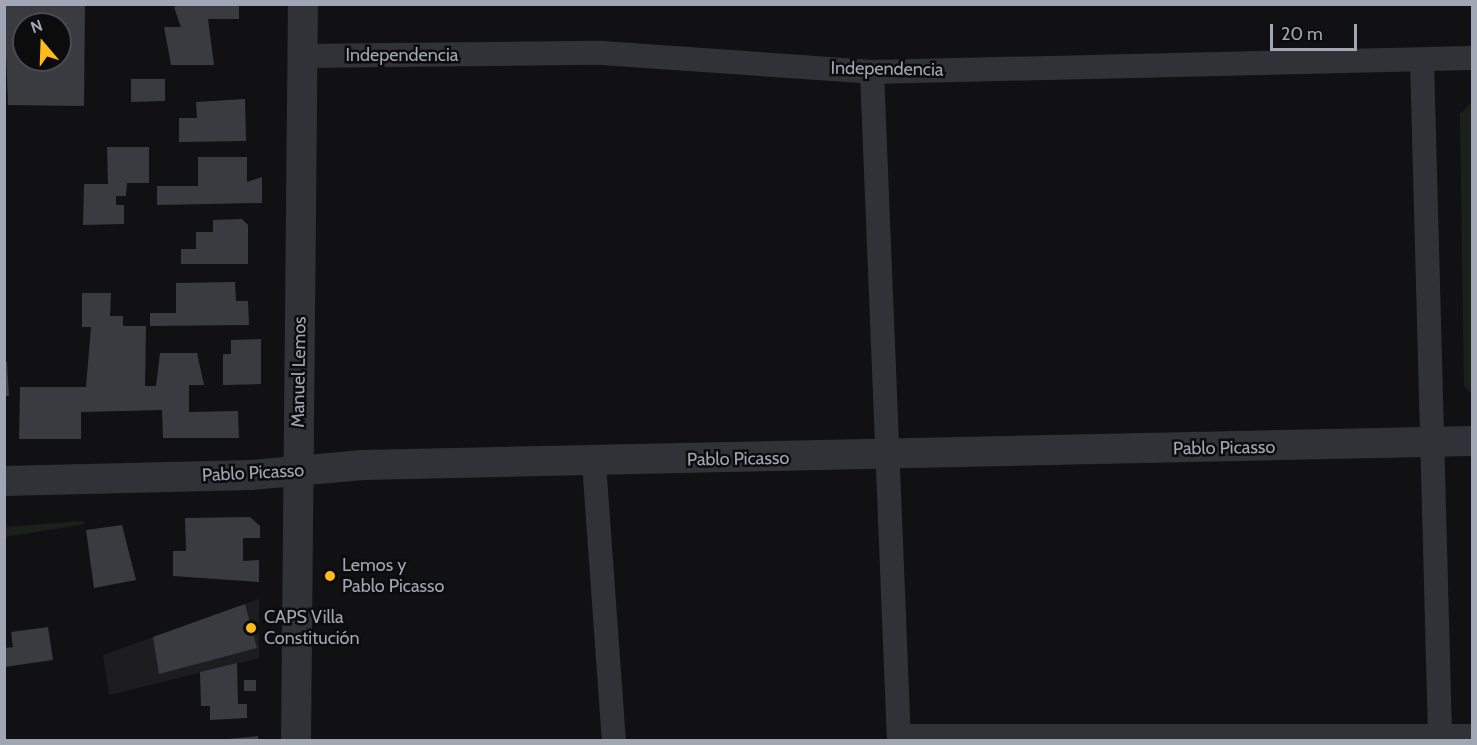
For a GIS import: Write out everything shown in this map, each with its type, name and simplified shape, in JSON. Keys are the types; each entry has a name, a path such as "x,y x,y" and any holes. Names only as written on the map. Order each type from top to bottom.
{"street":[{"name":"Manuel Lemos","path":"296,741 303,4"},
{"name":"Independencia","path":"302,56 602,53 872,72 1473,58"},
{"path":"1422,60 1434,443 1440,736"},
{"path":"872,72 899,738 1306,739 1473,736"},
{"name":"Pablo Picasso","path":"4,481 298,471 363,465 594,463 1473,441"},
{"path":"594,463 614,741"}],"shaded area":[{"path":"1472,102 1472,394 1464,386 1460,114"},
{"path":"84,521 85,524 5,537 5,527"},
{"path":"259,599 259,658 109,695 103,655"}],"building":[{"path":"4,4 85,4 84,106 8,105"},
{"path":"183,4 239,4 239,19 208,19 214,65 171,65 164,27 181,27 174,7"},
{"path":"131,79 165,79 165,101 131,102"},
{"path":"245,99 246,141 179,142 179,118 197,118 196,102"},
{"path":"107,147 149,147 149,183 127,183 126,196 116,196 116,205 124,205 124,224 83,225 84,184 108,184"},
{"path":"198,157 247,157 247,182 262,177 262,203 157,205 157,186 198,186"},
{"path":"242,219 248,225 248,264 181,264 181,249 196,249 196,232 213,232 213,220"},
{"path":"235,282 236,301 248,301 249,325 150,326 150,313 176,313 176,283"},
{"path":"82,293 111,293 110,316 123,316 123,326 146,326 145,386 156,386 160,353 197,353 204,385 189,385 189,412 238,411 239,438 163,438 162,410 81,412 81,439 19,439 20,387 86,387 91,327 82,327"},
{"path":"261,339 261,384 223,385 223,354 231,354 231,340"},
{"path":"4,362 7,362 9,396 4,396"},
{"path":"250,517 260,526 260,538 243,538 243,561 259,560 259,582 173,576 173,551 186,551 185,518"},
{"path":"122,525 136,580 94,588 86,530"},
{"path":"245,604 257,648 159,674 153,637"},
{"path":"48,627 53,660 4,667 4,648 13,647 11,632"},
{"path":"237,663 238,704 247,704 247,718 210,720 210,706 201,706 200,672"},
{"path":"244,680 256,680 256,691 244,691"},
{"path":"258,736 258,740 228,739"}],"place":[{"name":"Lemos y Pablo Picasso","path":"330,576"},
{"name":"CAPS Villa Constitución","path":"251,628"}]}
